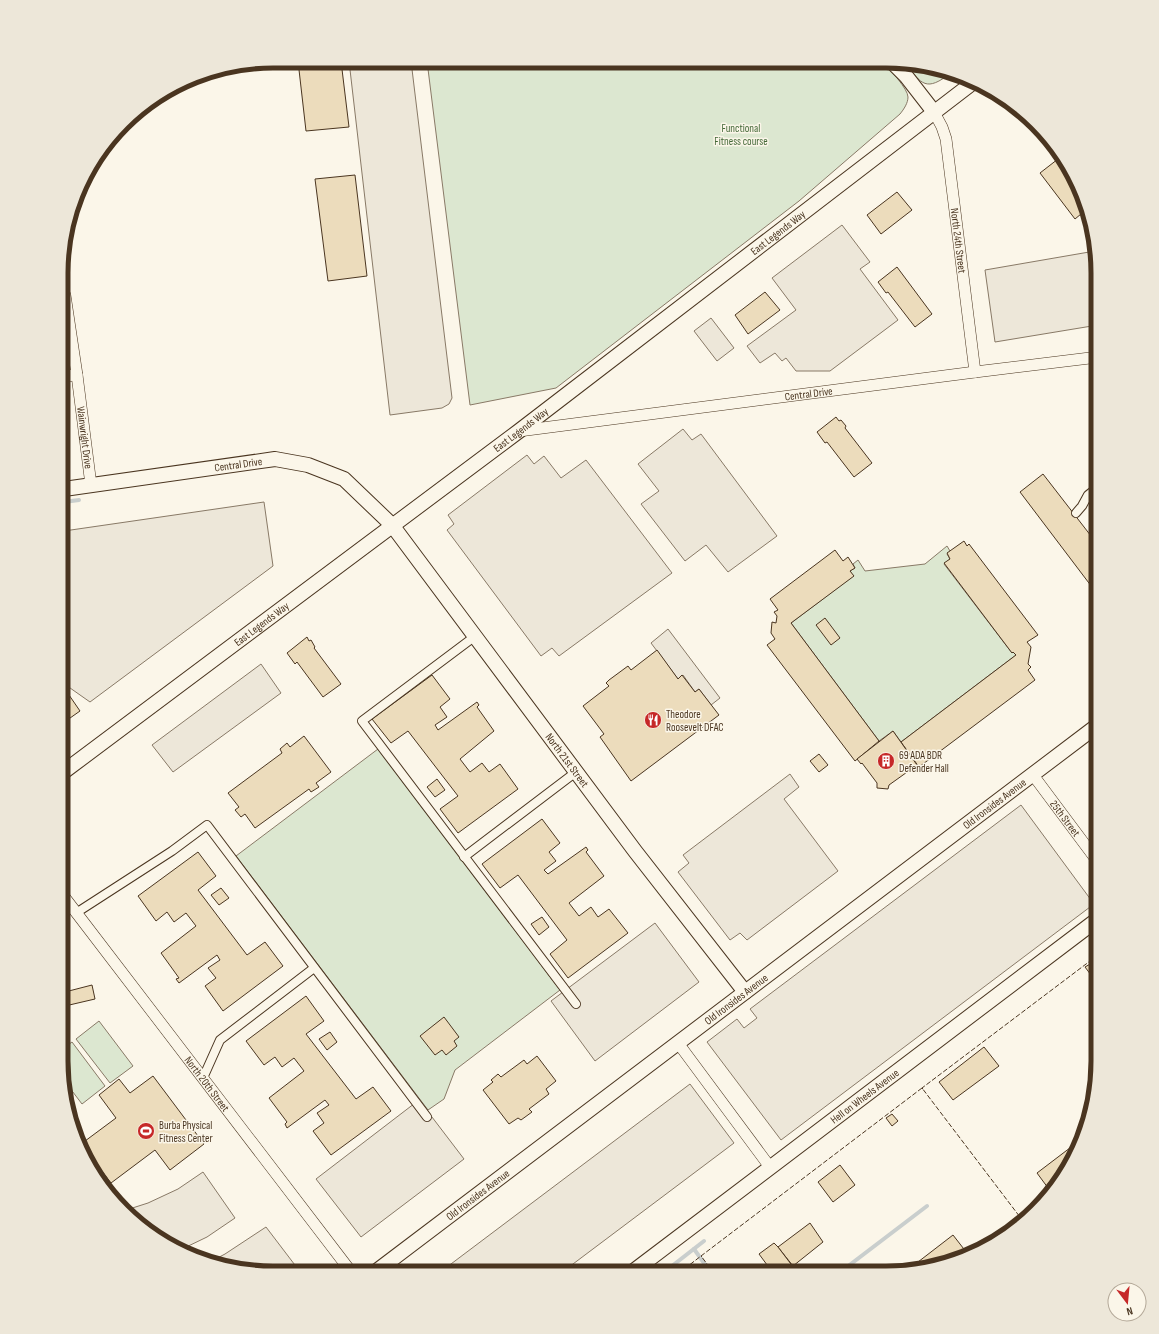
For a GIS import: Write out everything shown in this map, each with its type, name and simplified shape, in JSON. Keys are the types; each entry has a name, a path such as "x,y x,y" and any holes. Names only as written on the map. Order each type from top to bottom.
{"street":[{"path":"898,68 934,112"},
{"name":"East Legends Way","path":"68,768 519,431 968,85"},
{"name":"North 24th Street","path":"934,112 942,127 946,139 975,372"},
{"name":"Wainwright Drive","path":"68,315 77,374 90,485"},
{"name":"Central Drive","path":"519,431 975,372 1091,359"},
{"path":"68,375 77,374"},
{"name":"Central Drive","path":"68,488 276,459 308,465 344,479 392,525"},
{"path":"1076,512 1091,493"},
{"name":"North 21st Street","path":"392,525 635,851 745,992"},
{"path":"474,637 362,721 576,1004"},
{"name":"Old Ironsides Avenue","path":"382,1266 1091,730"},
{"path":"464,856 576,772"},
{"name":"25th Street","path":"1033,775 1091,853"},
{"path":"76,913 172,851 206,825 427,1117"},
{"name":"North 20th Street","path":"68,902 347,1266"},
{"name":"Hell on Wheels Avenue","path":"639,1266 1091,924"},
{"path":"203,1078 220,1040 314,968"},
{"path":"678,1043 770,1167"}],"green space":[{"name":"Functional Fitness course","path":"428,68 889,68 902,85 908,97 906,106 900,114 799,201 556,388 470,405"},
{"path":"910,70 946,77 936,83 930,84 920,81"},
{"path":"947,546 950,551 947,554 950,559 944,564 1012,653 1013,652 1016,655 901,742 893,731 879,741 791,623 853,576 850,571 855,568 853,564 858,560 865,571 925,564"},
{"path":"378,749 560,990 455,1070 444,1099 428,1110 236,856"},
{"path":"99,1021 133,1066 110,1083 76,1039"},
{"path":"72,1042 105,1086 82,1104 70,1088 68,1075 68,1045"}],"shaded area":[{"path":"350,68 412,68 452,398 449,404 442,408 390,415"},
{"path":"842,225 870,262 860,269 898,320 830,371 796,371 786,358 782,361 775,353 760,363 747,346 796,310 772,278"},
{"path":"1090,252 1091,326 995,342 985,270"},
{"path":"711,318 734,348 717,361 694,331"},
{"path":"683,429 692,440 701,434 777,536 728,572 706,545 685,561 641,504 659,491 638,464"},
{"path":"527,455 534,464 544,456 561,478 586,460 672,573 559,656 552,648 541,656 447,530 454,524 448,515"},
{"path":"264,502 273,566 90,702 68,687 68,530"},
{"path":"668,629 720,698 711,705 699,689 695,692 683,675 678,679 651,643"},
{"path":"261,664 281,693 173,772 152,745"},
{"path":"790,774 799,787 784,799 838,871 747,940 740,933 730,940 678,872 689,863 683,855"},
{"path":"1021,805 1091,900 1091,906 781,1140 707,1042 737,1019 744,1028 757,1018 750,1009"},
{"path":"655,923 699,982 595,1061 551,1001"},
{"path":"690,1084 734,1143 570,1266 448,1266"},
{"path":"419,1100 464,1159 361,1237 316,1179"},
{"path":"203,1172 235,1218 207,1237 186,1247 159,1232 131,1209 148,1203 178,1189"},
{"path":"266,1227 296,1266 259,1266 217,1258"}],"building":[{"path":"299,68 342,68 349,127 306,131"},
{"path":"1057,160 1070,182 1082,213 1075,219 1040,173"},
{"path":"355,175 367,276 328,281 315,179"},
{"path":"897,192 912,210 881,234 867,215"},
{"path":"897,267 932,314 915,327 888,292 886,293 878,282"},
{"path":"765,292 780,310 748,334 735,315"},
{"path":"836,417 846,426 845,428 872,463 854,477 827,442 825,443 817,432"},
{"path":"1043,474 1091,536 1091,586 1020,492"},
{"path":"964,541 967,546 969,544 1038,635 1027,642 1031,647 1028,664 1031,667 1028,670 1035,680 919,767 901,742 1016,655 1013,652 1012,653 944,563 950,559 947,553"},
{"path":"835,550 843,561 848,557 855,568 850,571 854,576 791,623 879,741 855,761 767,645 775,639 771,633 772,622 776,623 777,616 774,612 778,610 770,599"},
{"path":"825,618 840,638 831,645 816,625"},
{"path":"307,637 309,641 311,640 315,647 314,648 341,684 323,697 297,662 295,664 287,653"},
{"name":"Theodore Roosevelt DFAC","path":"657,650 678,679 682,675 695,692 699,689 719,715 631,781 600,737 604,734 583,706 609,686 606,683 609,680 628,666 631,670"},
{"path":"432,675 450,699 440,707 447,717 435,725 438,730 477,702 479,705 477,707 494,731 460,759 470,772 482,763 489,772 500,764 518,789 458,833 440,809 458,796 408,731 391,743 372,719"},
{"path":"68,696 80,711 68,719"},
{"name":"69 ADA BDR Defender Hall","path":"893,731 917,765 889,785 888,789 877,788 877,783 862,763 861,764 857,759"},
{"path":"304,736 331,772 316,783 319,787 311,792 309,789 255,828 245,814 241,817 235,810 239,807 228,793 282,753 280,749 287,743 290,747"},
{"path":"819,754 828,765 819,772 810,761"},
{"path":"437,779 445,790 435,797 427,787"},
{"path":"542,819 560,843 549,852 556,861 544,870 548,874 586,847 588,850 586,852 604,876 569,903 579,916 591,907 598,917 609,909 628,933 568,978 550,954 567,940 518,875 500,888 482,864"},
{"path":"198,852 216,876 198,890 247,955 265,942 283,966 223,1011 205,986 216,978 208,968 220,960 217,955 179,983 176,979 179,978 161,953 196,926 186,913 174,922 167,912 156,921 138,896"},
{"path":"221,888 229,898 219,905 211,895"},
{"path":"542,917 549,927 539,935 531,924"},
{"path":"1091,964 1091,975 1085,967"},
{"path":"92,985 95,999 68,1005 68,991"},
{"path":"306,996 324,1021 306,1034 356,1099 373,1087 391,1111 331,1155 313,1131 324,1123 317,1113 329,1105 325,1100 287,1128 285,1124 287,1122 269,1098 304,1071 294,1058 282,1067 275,1057 264,1065 246,1041"},
{"path":"444,1017 459,1037 454,1041 457,1046 446,1055 442,1050 435,1055 420,1036"},
{"path":"330,1032 337,1042 327,1050 319,1039"},
{"path":"984,1047 999,1066 953,1100 939,1082"},
{"path":"537,1056 556,1081 546,1089 549,1094 529,1109 532,1112 521,1120 518,1118 509,1124 483,1090 493,1082 491,1080 498,1074 501,1077 524,1060 527,1064"},
{"name":"Burba Physical Fitness Center","path":"153,1076 204,1144 170,1170 155,1150 111,1183 92,1159 85,1141 116,1118 99,1095 119,1079 130,1093"},
{"path":"892,1114 898,1121 892,1126 886,1118"},
{"path":"1073,1146 1064,1164 1048,1187 1037,1173"},
{"path":"840,1165 855,1185 833,1202 818,1182"},
{"path":"810,1223 823,1242 793,1266 778,1247"},
{"path":"953,1235 965,1250 939,1259 916,1264"},
{"path":"774,1243 792,1266 768,1266 759,1254"}],"waterway":[{"path":"68,501 79,500"},
{"path":"848,1266 927,1206"},
{"path":"672,1266 704,1241"},
{"path":"694,1249 706,1266"}],"fence":[{"path":"923,1089 922,1088 1091,960"},
{"path":"709,1266 701,1256 922,1088 1019,1216"},
{"path":"688,1266 701,1256 702,1257"}],"place":[{"name":"Theodore Roosevelt DFAC","path":"653,720"},
{"name":"69 ADA BDR Defender Hall","path":"886,761"},
{"name":"Burba Physical Fitness Center","path":"146,1131"}]}
